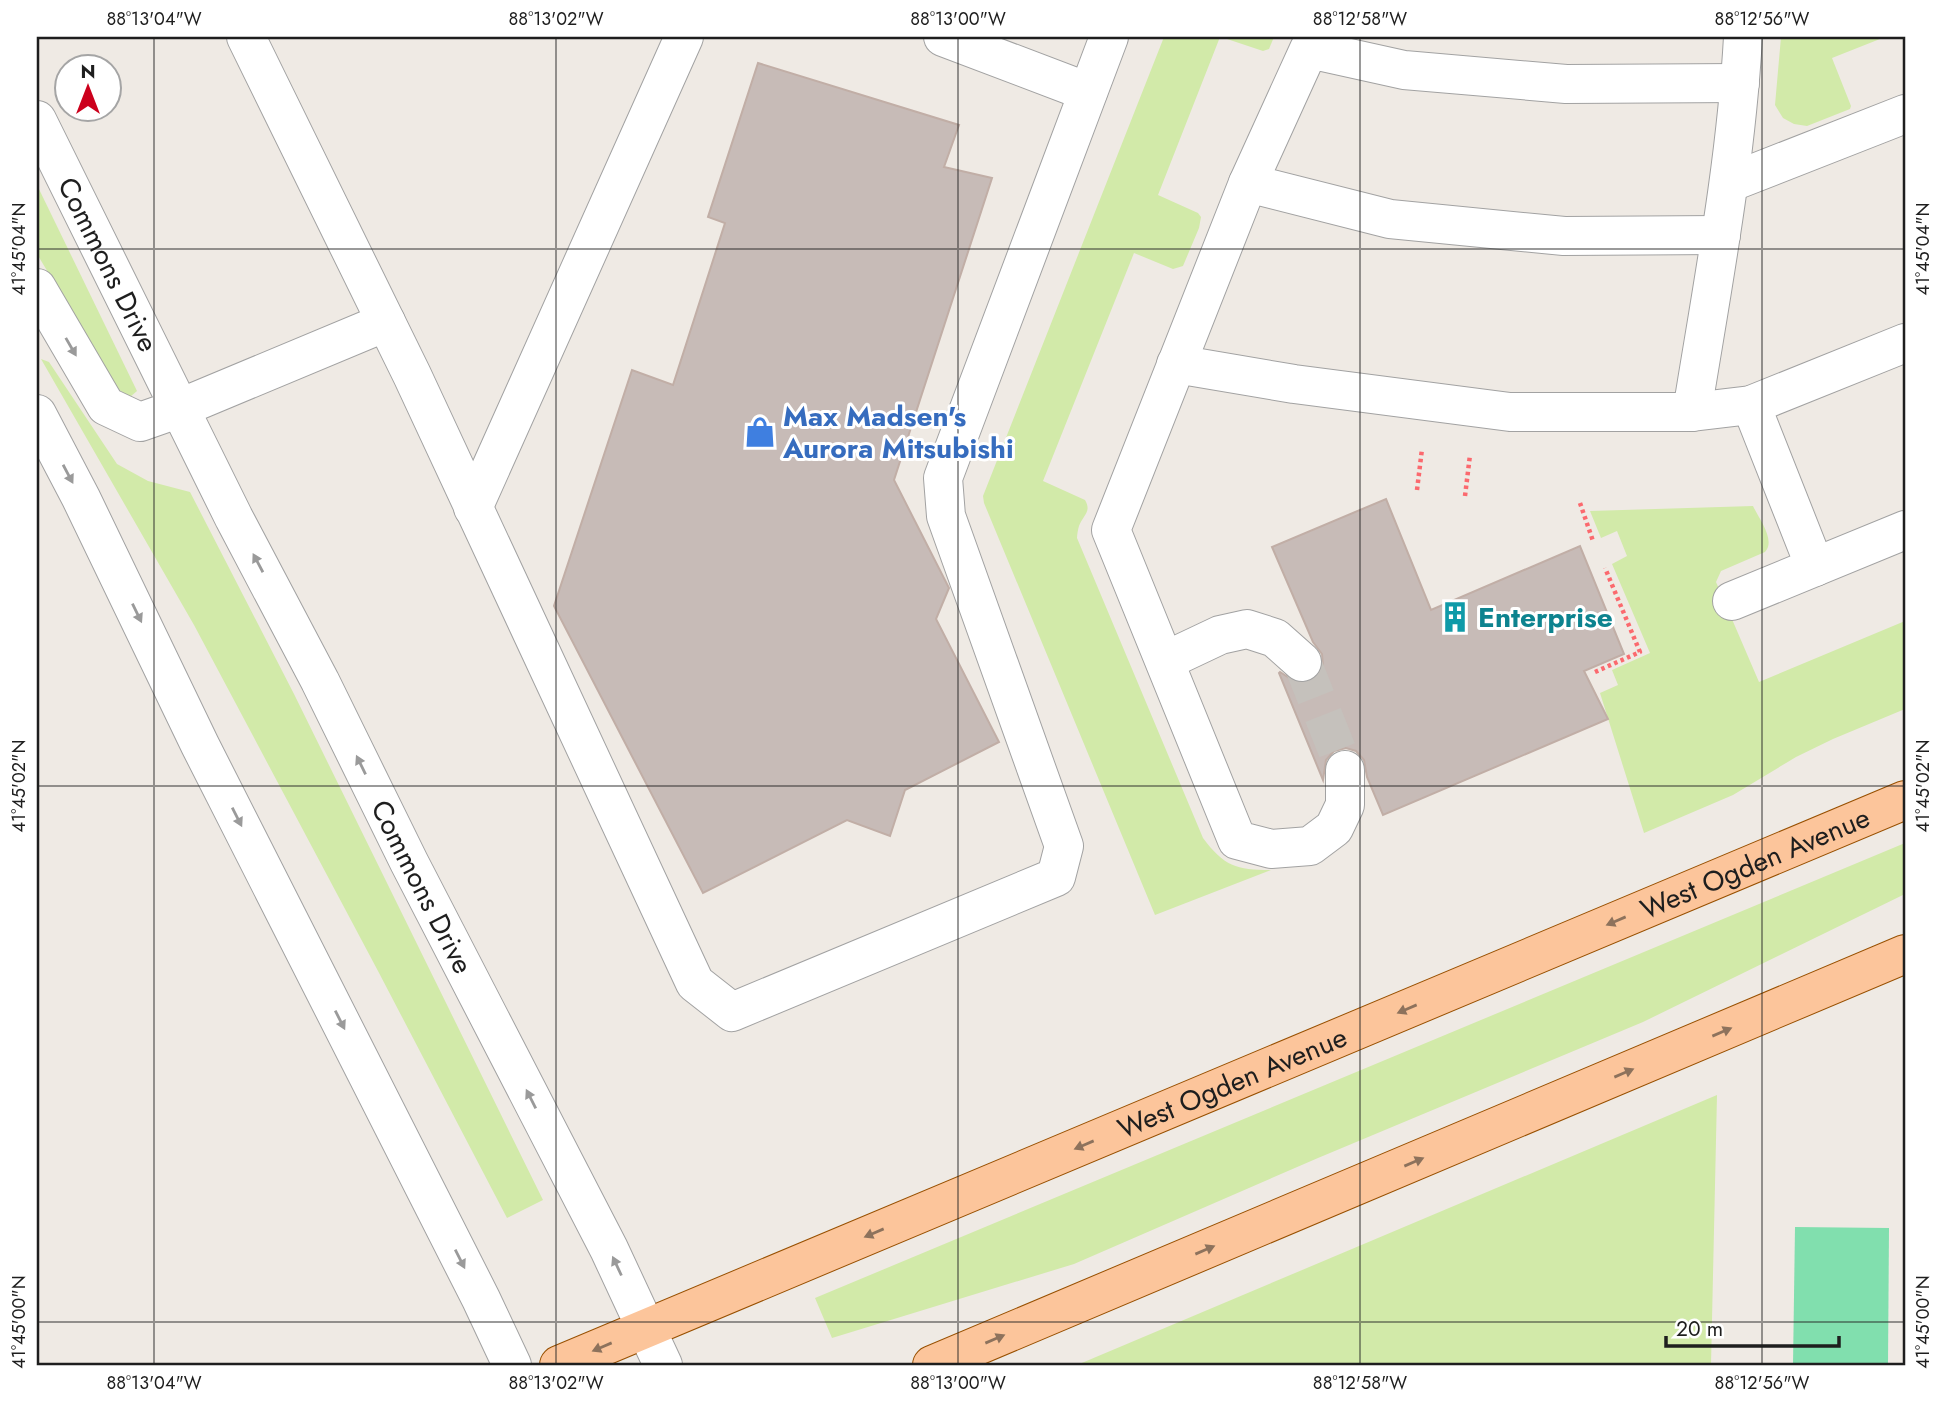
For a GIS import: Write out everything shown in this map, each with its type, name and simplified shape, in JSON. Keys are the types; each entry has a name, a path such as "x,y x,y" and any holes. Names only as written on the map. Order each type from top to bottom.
{"main road":[{"name":"West Ogden Avenue","path":"559,1365 1905,800"},
{"path":"932,1365 1905,954"}],"street":[{"path":"246,37 386,322 695,983 732,1012 1056,877 1064,846 946,516 943,478 1109,37"},
{"path":"473,508 684,37"},
{"path":"943,37 1088,92"},
{"path":"1692,412 1728,183 1740,83 1742,37"},
{"path":"1345,770 1345,805 1334,828 1310,846 1271,849 1237,840 1111,530 1248,183 1309,49 1404,70 1566,84 1740,83"},
{"path":"1728,183 1905,114"},
{"name":"Commons Drive","path":"37,120 234,518 320,681 409,862 609,1249 663,1365"},
{"path":"1248,183 1390,219 1564,236 1721,235"},
{"path":"37,288 106,406 140,422 386,322"},
{"path":"1176,364 1294,384 1510,412 1692,412 1751,405 1905,343"},
{"path":"1751,405 1815,567"},
{"path":"37,414 81,498 200,746 512,1365"},
{"path":"1732,601 1905,530"},
{"path":"1165,661 1220,635 1247,629 1275,638 1302,662"}],"path":[{"path":"1418,490 1423,440"},
{"path":"1465,496 1471,442"},
{"path":"1580,503 1592,541"},
{"path":"1595,672 1640,652 1605,568"}],"green space":[{"path":"1164,37 1220,37 1158,195 1198,213 1201,217 1199,228 1183,266 1173,269 1134,253 1043,481 1085,500 1087,504 1077,538 1203,838 1218,855 1232,865 1271,870 1155,915 983,496"},
{"path":"1221,37 1274,37 1269,49 1263,51"},
{"path":"1781,37 1885,37 1832,58 1850,109 1807,126 1794,124 1783,118 1775,105"},
{"path":"37,185 137,391 130,397 119,390 37,254"},
{"path":"41,359 49,362 117,464 148,481 190,492 294,694 543,1200 507,1218 194,625"},
{"path":"1753,506 1768,536 1768,547 1765,552 1721,571 1716,582 1759,682 1905,621 1905,709 1796,757 1733,795 1644,833 1600,693 1618,685 1612,670 1650,653 1612,564 1627,556 1617,531 1601,538 1590,511"},
{"path":"1905,843 1905,894 1643,1022 1074,1264 832,1338 815,1298"},
{"path":"1717,1095 1711,1365 1077,1365"},
{"path":"1795,1227 1889,1228 1888,1365 1793,1365"}],"building":[{"name":"Max Madsen's Aurora Mitsubishi","path":"758,63 959,125 944,167 992,178 894,480 949,588 936,619 999,742 905,790 890,836 847,820 703,893 554,606 632,370 673,385 725,223 708,217"},
{"name":"Enterprise","path":"1386,499 1431,610 1580,546 1624,654 1584,671 1608,719 1383,815 1367,777 1364,760 1356,751 1346,748 1334,751 1326,760 1323,780 1279,673 1297,683 1308,683 1318,677 1323,666 1322,654 1313,642 1272,547"}],"tunnel":[{"path":"1302,662 1345,770"}],"place":[{"name":"Max Madsen's Aurora Mitsubishi","path":"760,432"},
{"name":"Enterprise","path":"1455,617"}]}
